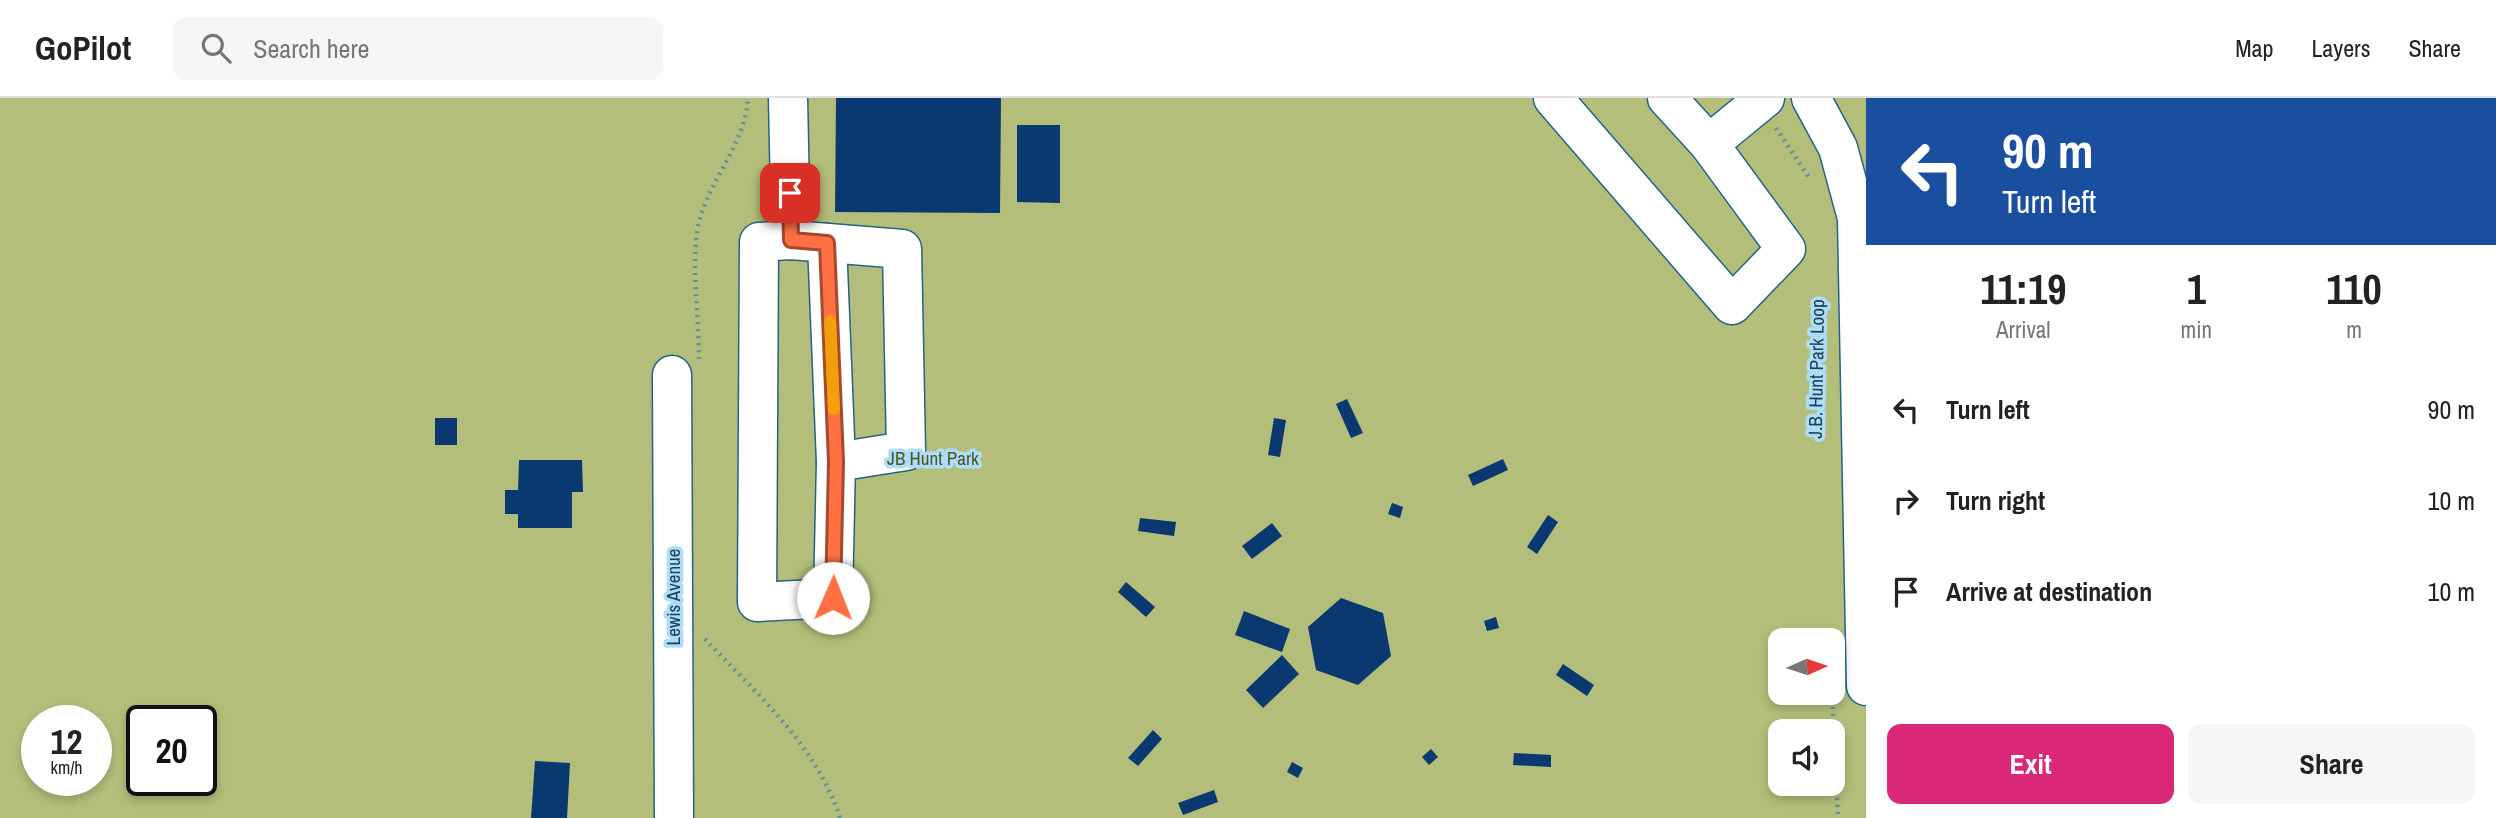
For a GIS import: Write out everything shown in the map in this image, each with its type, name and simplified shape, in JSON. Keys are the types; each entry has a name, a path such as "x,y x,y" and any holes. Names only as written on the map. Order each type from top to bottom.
{"street":[{"path":"788,98 809,242 836,462 833,598 757,602 759,242 809,242 902,249 906,451 836,462"},
{"path":"1553,98 1732,305 1786,249 1709,144 1667,98"},
{"path":"1811,98 1838,148 1857,218 1866,686"},
{"path":"1709,144 1770,112"},
{"name":"Lewis Avenue","path":"672,375 674,818"}],"path":[{"path":"1770,112 1816,190"},
{"path":"1833,705 1838,818"}],"green space":[{"name":"JB Hunt Park","path":"0,98 1866,98 1866,818 0,818"}],"building":[{"path":"836,98 1001,98 1000,213 835,212"},
{"path":"1017,125 1060,125 1060,203 1017,202"},
{"path":"1347,399 1363,433 1351,438 1336,404"},
{"path":"435,418 457,418 457,445 435,445"},
{"path":"1274,418 1286,420 1280,457 1268,455"},
{"path":"1503,459 1508,470 1473,486 1468,475"},
{"path":"519,460 582,460 583,492 572,492 572,528 518,528 518,514 505,514 505,490 518,490"},
{"path":"1392,503 1403,507 1400,518 1388,514"},
{"path":"1548,515 1558,522 1537,554 1527,547"},
{"path":"1140,518 1176,522 1174,536 1138,531"},
{"path":"1272,523 1282,536 1252,559 1242,546"},
{"path":"1126,582 1155,607 1146,617 1118,592"},
{"path":"1341,598 1383,613 1391,656 1358,685 1316,670 1308,627"},
{"path":"1244,611 1290,629 1282,652 1235,635"},
{"path":"1496,617 1499,628 1487,631 1484,621"},
{"path":"1282,655 1299,674 1263,708 1246,690"},
{"path":"1563,664 1594,685 1587,696 1556,675"},
{"path":"1153,730 1162,739 1138,766 1128,758"},
{"path":"1431,749 1438,757 1429,765 1422,757"},
{"path":"1514,753 1551,755 1551,767 1513,765"},
{"path":"535,761 570,763 567,818 531,818"},
{"path":"1292,762 1303,768 1298,778 1287,772"},
{"path":"1214,790 1218,802 1183,815 1178,803"}],"slow traffic":[{"path":"830,321 834,409"}],"route":[{"path":"790,193 791,240 827,243 836,462 833,598"}]}
